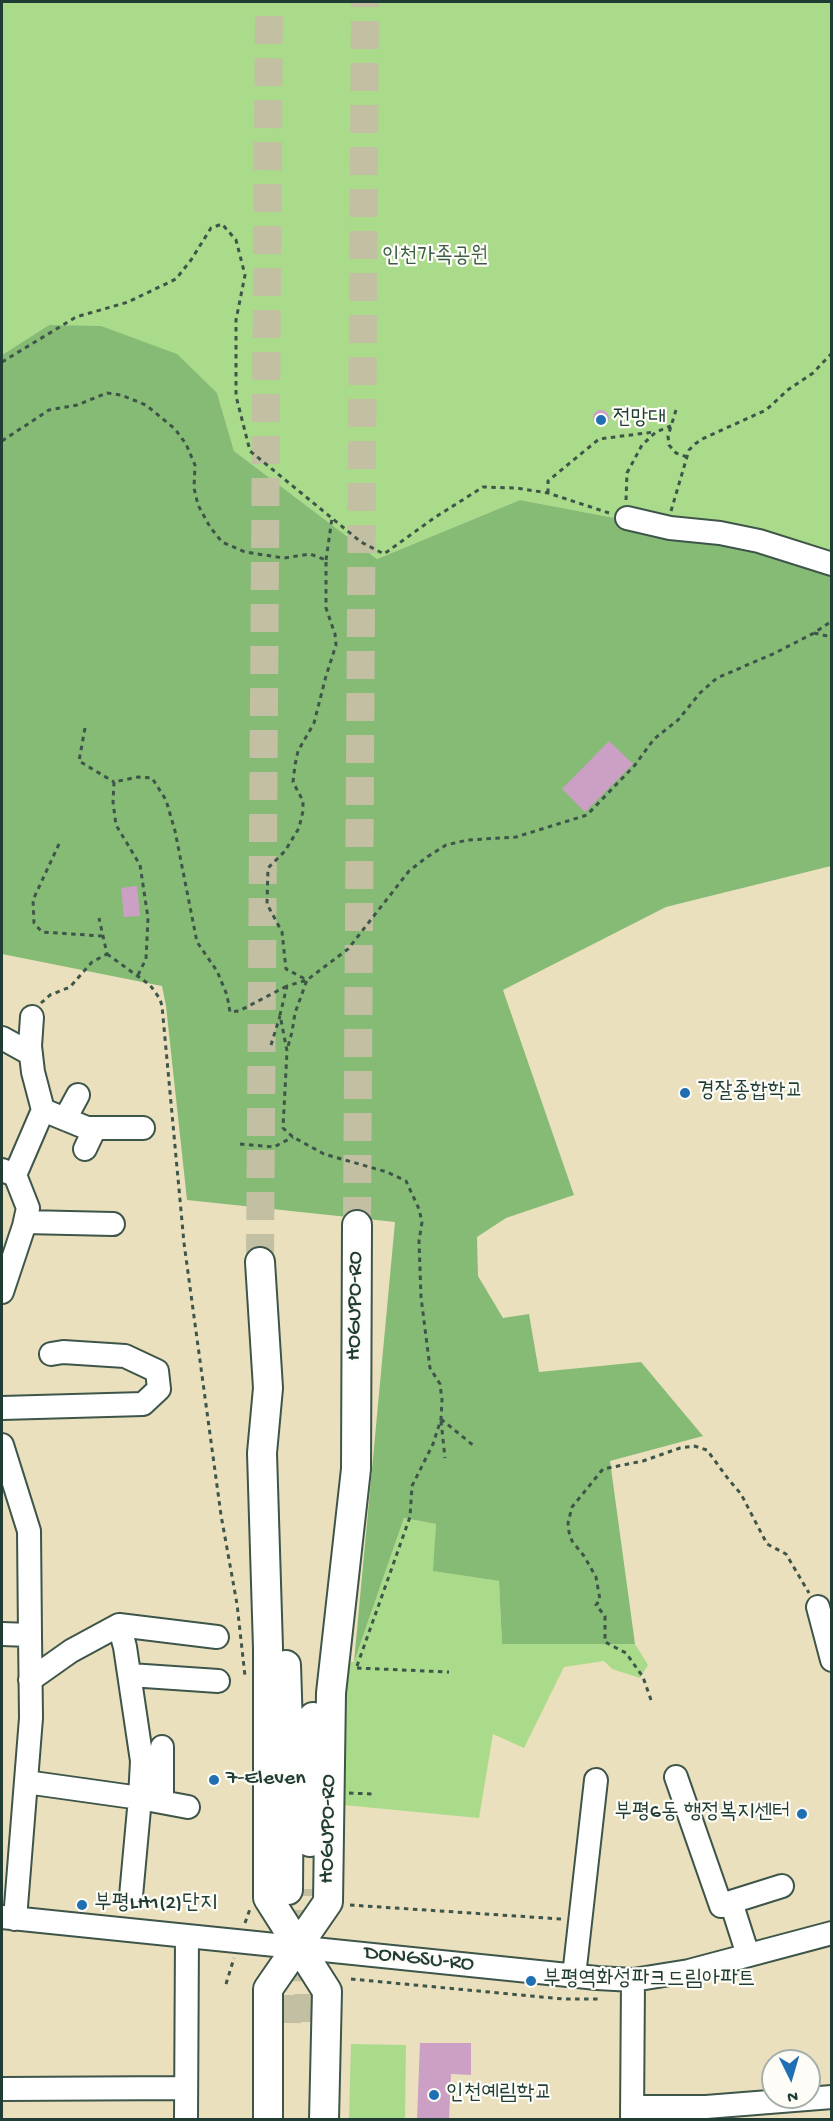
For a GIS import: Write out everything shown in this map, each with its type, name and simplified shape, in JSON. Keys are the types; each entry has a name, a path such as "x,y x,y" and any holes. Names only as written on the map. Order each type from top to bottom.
{"main road":[{"name":"HOGUPO-RO","path":"268,1388 262,1453 268,1648 268,1898 298,1947 328,1902 331,1693 356,1469 357,1225"},
{"name":"HOGUPO-RO","path":"260,1262 268,1388 275,1452 299,1889 317,1643 356,1386"},
{"path":"268,2120 268,1989 298,1947 327,1991 324,2120"},
{"path":"287,2120 298,2022 308,2120"}],"street":[{"path":"627,518 670,528 720,533 759,541 831,564"},
{"path":"2,1292 28,1208 8,1172 43,1110 33,1072 32,1017"},
{"path":"2,1038 31,1054"},
{"path":"65,1119 78,1095"},
{"path":"43,1110 87,1128 143,1128"},
{"path":"85,1149 95,1128"},
{"path":"25,1222 113,1224"},
{"path":"2,1408 143,1404 159,1389 157,1371 125,1356 63,1352 51,1354"},
{"path":"2,1445 29,1531 31,1718 26,1782 8,1918"},
{"path":"818,1607 831,1660"},
{"path":"30,1680 71,1651 119,1625 217,1636"},
{"path":"119,1625 130,1675 142,1761 151,1800"},
{"path":"2,1634 30,1635"},
{"path":"130,1675 218,1682"},
{"path":"131,1896 162,1747"},
{"path":"676,1777 722,1906 782,1886"},
{"path":"574,1976 596,1780"},
{"path":"26,1782 188,1807"},
{"path":"731,1902 748,1955"},
{"name":"DONGSU-RO","path":"8,1918 574,1976 633,1989 689,1971 831,1933"},
{"path":"186,2120 187,1936"},
{"path":"633,1989 632,2114 831,2097"},
{"path":"2,2088 186,2088"}],"path":[{"path":"2,362 76,316 128,302 176,279 211,228 222,224 236,240 245,275 236,320 236,396 250,451 361,542 384,554 483,487 516,488 548,493 627,518 625,494 627,473 642,445 656,432"},
{"path":"670,528 670,512 689,450 702,439 766,410 789,389 813,373 831,353"},
{"path":"2,441 49,410 77,405 107,393 121,395 146,405 175,429 186,444 195,465 194,488 198,505 210,527 222,542 245,552 284,558 310,554 326,560"},
{"path":"676,410 669,445 676,453 687,457"},
{"path":"548,493 548,482 599,439 656,432 672,426"},
{"path":"307,980 286,969 282,932 267,904 268,868 285,851 299,828 303,801 293,782 295,765 298,752 314,723 336,645 335,634 326,608 326,560 332,519"},
{"path":"85,728 79,761 114,782 126,778 152,778 166,800 172,819 197,942 217,971 227,994 230,1012 239,1011 287,986 307,980 348,949 409,871 446,845 468,840 516,837 587,814 635,765 654,739 678,720 700,693 717,678 775,653 814,633 831,621"},
{"path":"814,633 831,637"},
{"path":"114,782 113,815 123,839 140,865 148,918 146,959 138,975"},
{"path":"59,844 33,900 34,923 42,932 102,936"},
{"path":"99,918 107,954 138,975 156,992 162,1006 184,1243 221,1515 237,1604 246,1687"},
{"path":"32,1017 42,1001 70,987 92,962 107,954"},
{"path":"286,1052 295,1013 307,980"},
{"path":"271,1045 287,986"},
{"path":"280,1015 286,1052 284,1128 293,1137 324,1154 397,1176 406,1181 419,1209 422,1222 419,1241 421,1297 430,1368 440,1384 445,1458"},
{"path":"240,1144 274,1147 293,1137"},
{"path":"441,1419 474,1446"},
{"path":"441,1419 433,1444 412,1486 410,1517 357,1668 449,1672"},
{"path":"651,1700 643,1677 626,1653 605,1642 605,1616 596,1605 600,1600 596,1577 572,1541 568,1523 573,1507 603,1469 642,1461 680,1448 694,1446 707,1450 741,1494 767,1544 786,1554 818,1607"},
{"path":"348,1792 372,1794"},
{"path":"347,1904 354,1907 580,1920"},
{"path":"243,1930 250,1909"},
{"path":"226,1984 236,1952"},
{"path":"351,1979 563,1999 633,1989"}],"green space":[{"name":"인천가족공원","path":"2,2 831,2 831,559 520,500 377,559 234,451 217,393 49,325 2,355"},
{"path":"49,325 101,326 177,354 217,393 234,451 377,559 520,500 831,559 831,866 666,907 503,990 574,1195 506,1218 477,1237 478,1276 503,1318 529,1314 539,1372 641,1362 703,1436 610,1461 635,1644 502,1644 499,1581 433,1571 436,1524 404,1518 354,1662 395,1222 187,1200 162,986 2,954 2,355"},
{"path":"404,1518 436,1524 434,1571 499,1581 502,1644 635,1644 648,1665 640,1678 612,1669 604,1661 564,1667 524,1748 493,1734 479,1818 333,1804 340,1661 354,1662"},
{"path":"351,2044 406,2045 405,2119 349,2119"}],"building":[{"name":"전망대","path":"601,410 607,412 609,418 607,424 601,426 595,424 593,418 595,412"},
{"path":"609,741 633,764 585,812 562,789"},
{"path":"137,886 140,916 124,917 121,888"},
{"name":"인천예림학교","path":"420,2043 471,2043 471,2075 451,2074 449,2120 417,2120"}],"tunnel":[{"path":"260,1262 269,2"},
{"path":"357,1225 365,2"},
{"path":"308,2022 309,1889"},
{"path":"287,2023 288,1946"}],"place":[{"name":"전망대","path":"601,420"},
{"name":"경잘종합학교","path":"685,1093"},
{"name":"7-Eleven","path":"214,1780"},
{"name":"부평6동 행정복지센터","path":"802,1814"},
{"name":"부평LH1(2)단지","path":"82,1905"},
{"name":"부평역화성파크드림아파트","path":"531,1981"},
{"name":"인천예림학교","path":"434,2095"}]}
